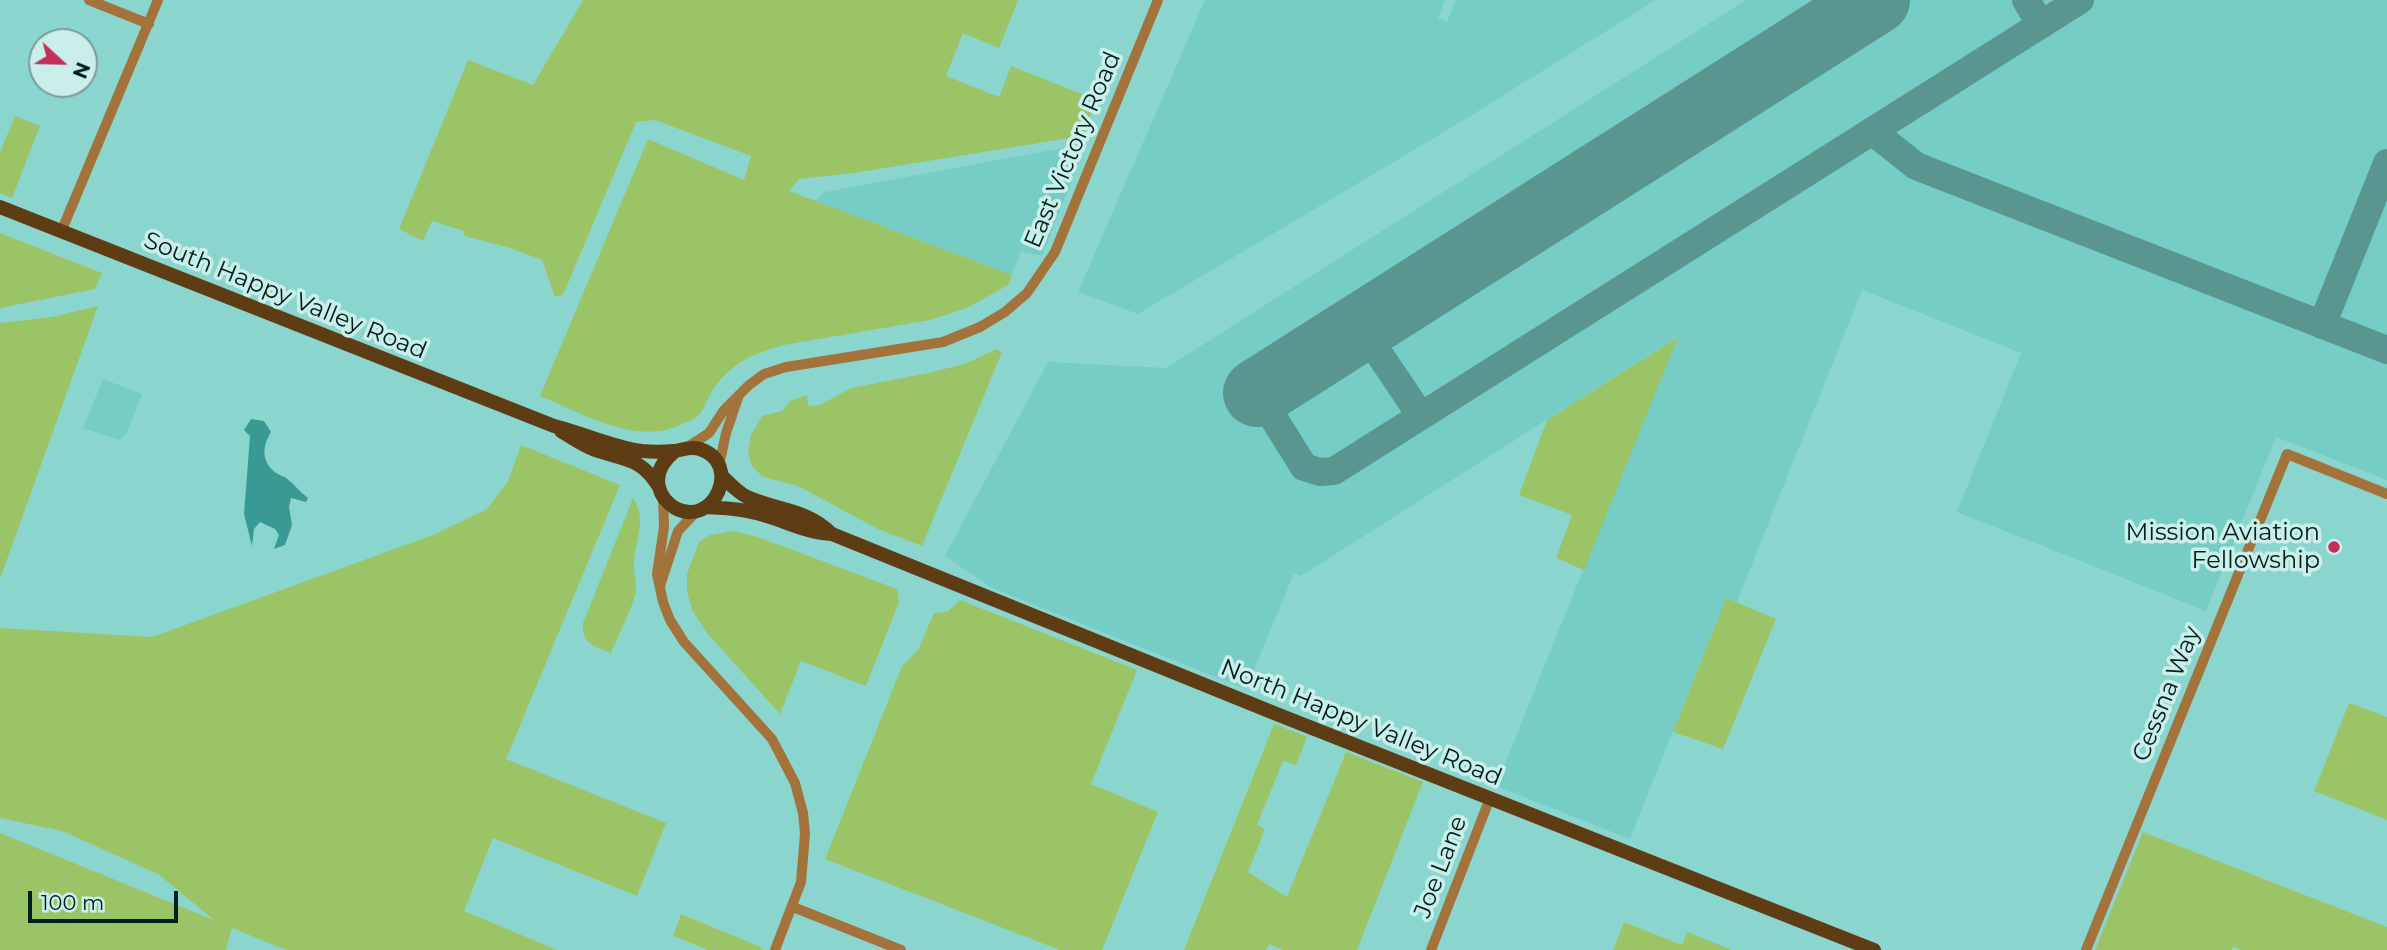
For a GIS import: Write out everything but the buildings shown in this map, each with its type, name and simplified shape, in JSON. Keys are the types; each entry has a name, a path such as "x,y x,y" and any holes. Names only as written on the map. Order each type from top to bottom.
{"main road":[{"name":"South Happy Valley Road","path":"0,207 554,426"},
{"path":"554,426 640,451 696,448 705,451 714,458 721,471 718,496 701,509 680,510 670,505 652,475 638,463 595,450 577,442 554,426"},
{"path":"661,492 658,476 661,465 680,449"},
{"name":"North Happy Valley Road","path":"721,471 735,489 747,497 807,517 822,524 832,534"},
{"name":"North Happy Valley Road","path":"701,509 740,509 817,533 832,534 1274,713 1874,950"}],"street":[{"path":"89,0 149,24"},
{"path":"61,232 158,0"},
{"name":"East Victory Road","path":"680,449 709,433 724,410 764,374 786,367 943,342 981,327 1005,312 1027,293 1055,252 1158,0"},
{"name":"East Victory Road","path":"721,471 726,433 738,398"},
{"name":"Cessna Way","path":"2086,950 2287,454 2387,494"},
{"path":"661,492 664,527 657,574 670,620 684,642 772,739 795,783 803,813 805,834 801,882 775,950"},
{"path":"660,586 678,531 701,509"},
{"name":"Joe Lane","path":"1432,950 1490,798"},
{"path":"793,907 901,950"}],"shaded area":[{"path":"1205,0 1445,0 1438,18 1447,22 1456,0 1656,0 1451,128 1138,314 1078,292"},
{"path":"1746,0 2387,0 2387,480 2276,437 2206,611 1957,512 2021,353 1862,290 1737,602 1726,598 1630,839 1496,786 1677,337 1301,576 1294,573 1246,689 992,588 945,556 1048,362 1166,368"},
{"path":"1079,145 1071,166 1076,170 1042,256 1021,251 1012,275 815,201 825,192"},
{"path":"103,379 142,394 126,435 119,440 83,428"},
{"path":"251,419 264,421 271,432 265,448 268,464 308,498 306,502 291,498 289,507 292,525 285,545 274,549 279,535 275,529 260,522 254,529 252,546 244,514 250,436 244,430"}],"green space":[{"path":"583,0 1018,0 999,48 963,33 946,76 999,97 1011,66 1097,100 1082,136 854,173 799,179 789,191 1012,275 1008,285 967,308 930,320 784,345 764,351 738,364 723,377 695,418 665,430 628,430 540,396 648,139 744,180 751,156 655,120 636,122 563,295 555,297 542,260 507,247 464,236 464,231 432,221 423,241 399,229 468,60 533,85"},
{"path":"15,116 40,126 12,198 0,193 0,152"},
{"path":"0,233 102,273 95,289 0,308"},
{"path":"98,306 0,579 0,323 52,317"},
{"path":"1678,337 1584,570 1556,558 1572,515 1519,495 1547,420"},
{"path":"996,349 1002,352 922,546 878,529 798,486 763,477 751,465 748,450 751,435 762,416 782,411 790,401 807,395 808,406 820,405 851,388 967,363"},
{"path":"521,445 620,485 506,759 666,823 637,896 493,838 464,911 557,950 286,950 232,928 226,950 0,950 0,833 214,920 158,874 62,831 0,818 0,628 152,637 433,535 487,509 508,481"},
{"path":"633,498 640,515 634,559 636,591 611,653 587,640 583,623"},
{"path":"732,531 755,536 897,589 899,602 866,686 801,661 780,714 707,633 692,610 687,592 687,574 699,542 710,535"},
{"path":"1726,598 1776,619 1723,749 1673,732"},
{"path":"960,600 1137,670 1091,784 1158,812 1102,950 1060,950 825,859 902,666 918,650 934,613 947,612"},
{"path":"2349,703 2387,717 2387,820 2314,791"},
{"path":"1274,724 1307,737 1296,765 1283,761 1257,825 1265,829 1248,872 1287,897 1346,752 1423,782 1357,950 1283,950 1269,944 1266,950 1184,950"},
{"path":"2143,832 2387,927 2387,950 2241,950 2233,946 2232,950 2095,950"},
{"path":"681,914 763,948 708,950 673,936"},
{"path":"1624,922 1682,945 1687,932 1732,950 1613,950"}],"taxiway":[{"path":"2026,0 2041,25"},
{"path":"1268,386 1271,414 1304,467 1320,472 1334,471 2080,0"},
{"path":"1872,131 1916,166 2387,350"},
{"path":"2322,325 2387,163"},
{"path":"1361,327 1421,416"}],"runway":[{"path":"1257,393 1876,0"}],"place":[{"name":"Mission Aviation Fellowship","path":"2334,547"}]}
